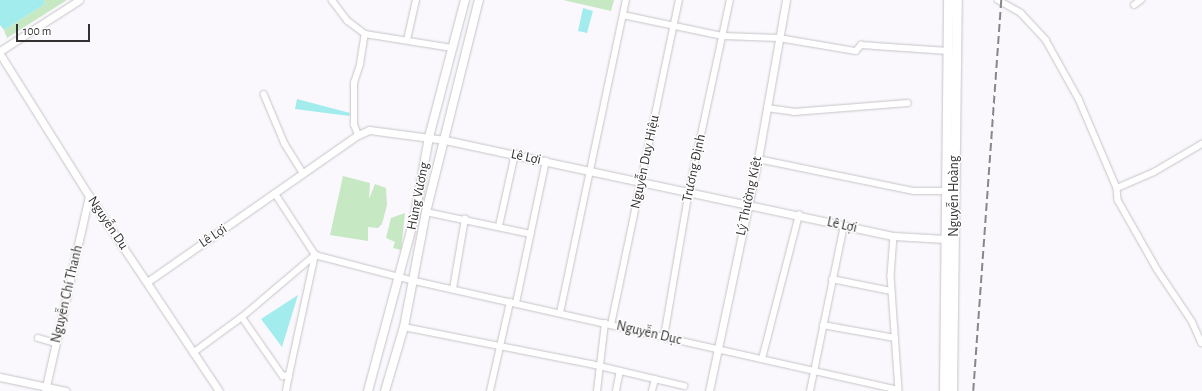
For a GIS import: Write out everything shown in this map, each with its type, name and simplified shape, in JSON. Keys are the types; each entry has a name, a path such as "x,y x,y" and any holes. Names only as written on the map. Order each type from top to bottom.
{"highway":[{"name":"Nguyễn Hoàng","path":"948,0 948,51 951,106 952,391"},
{"name":"Nguyễn Hoàng","path":"944,391 946,191 957,0"}],"main road":[{"name":"Hùng Vương","path":"368,391 415,215 429,137 465,0"},
{"name":"Hùng Vương","path":"385,391 404,327 426,212 479,0"}],"street":[{"path":"0,51 80,0"},
{"path":"332,0 348,21 365,34 452,48"},
{"path":"407,40 416,0"},
{"path":"560,313 592,170 626,0"},
{"name":"Nguyễn Duy Hiệu","path":"597,391 608,324 641,181 679,0"},
{"name":"Trương Định","path":"664,337 689,191 724,36 730,0"},
{"name":"Lý Thường Kiệt","path":"709,391 758,159 786,0"},
{"path":"998,0 1020,13 1046,40 1079,99 1117,188 1118,200 1152,262 1192,321 1202,343"},
{"path":"1134,5 1141,0"},
{"path":"623,15 724,36 779,38 856,51 861,45 948,51"},
{"path":"358,135 354,125 354,83 360,64 365,34"},
{"name":"Nguyễn Du","path":"0,54 89,196 219,391"},
{"path":"264,94 285,144 303,173"},
{"path":"767,108 794,112 908,103"},
{"name":"Lê Lợi","path":"147,282 358,135 370,130 384,130 429,137 515,154 748,203 844,226 894,236 946,239"},
{"path":"1117,188 1154,172 1202,144"},
{"path":"498,226 515,154"},
{"path":"758,159 914,191 946,191"},
{"path":"516,304 546,161"},
{"path":"275,194 315,255 286,391"},
{"name":"Nguyễn Chí Thanh","path":"45,389 89,196"},
{"path":"426,212 531,234"},
{"path":"762,359 799,215"},
{"path":"453,289 465,219"},
{"path":"810,391 844,226"},
{"path":"894,236 891,291 898,390"},
{"path":"193,353 242,317 315,255"},
{"name":"Nguyễn Dục","path":"315,255 516,304 898,390"},
{"path":"832,279 891,291"},
{"path":"490,391 510,302"},
{"path":"242,317 283,376 289,376"},
{"path":"823,325 895,338"},
{"path":"404,327 620,371 684,386"},
{"path":"38,338 56,343"},
{"path":"616,391 620,371"},
{"path":"0,377 45,389 66,391"},
{"path":"652,391 655,379"}],"green space":[{"path":"44,0 67,0 7,38 4,30 45,4"},
{"path":"563,0 614,0 611,11"},
{"path":"343,176 370,183 369,199 375,184 386,188 387,205 382,224 378,228 368,227 368,241 330,235"},
{"path":"405,213 401,250 393,248 395,242 386,238 391,218"}],"water":[{"path":"0,0 44,0 45,4 4,30 0,25"},
{"path":"583,8 593,11 587,33 578,31"},
{"path":"297,99 350,113 349,116 295,109"},
{"path":"298,295 282,347 261,319"}],"railway":[{"path":"973,391 1001,0"}]}
